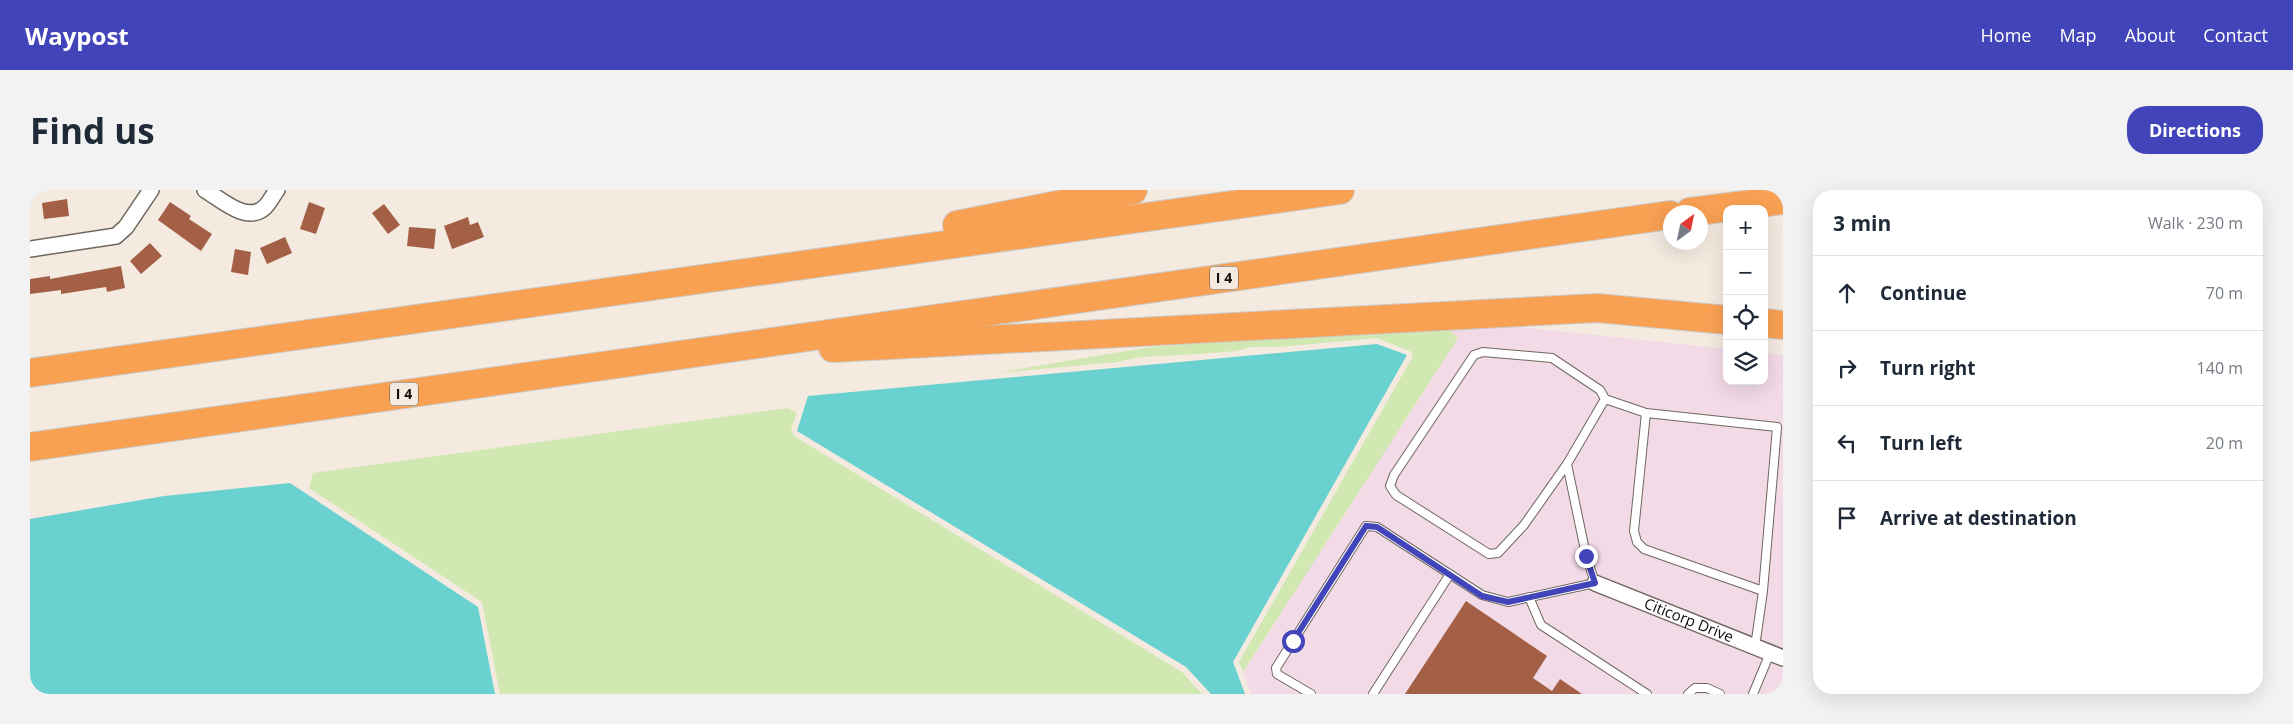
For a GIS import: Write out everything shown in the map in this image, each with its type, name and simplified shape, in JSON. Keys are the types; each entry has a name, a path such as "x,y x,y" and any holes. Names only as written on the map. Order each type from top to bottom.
{"highway":[{"path":"686,280 1133,190"},
{"path":"30,373 1340,190"},
{"path":"1708,210 1783,200"},
{"name":"I 4","path":"30,447 1663,216"},
{"path":"777,340 835,349 1597,308 1723,320"},
{"path":"1768,323 1783,325"}],"street":[{"path":"30,249 116,236 126,227 151,190"},
{"path":"206,190 241,212 254,213 265,207 277,190"},
{"name":"Citicorp Drive","path":"1595,583 1777,655"}],"lane":[{"path":"1605,399 1568,464 1524,525 1498,553 1489,554 1396,495 1390,486 1394,475 1474,355 1483,352 1552,358 1600,390 1605,399 1646,413 1777,427 1763,590 1756,647"},
{"path":"1646,413 1634,531 1637,542 1644,549 1763,590"},
{"path":"1311,694 1277,674 1276,668 1366,526 1377,527 1482,596 1508,602 1595,583 1586,556 1568,464"},
{"path":"1373,694 1450,574"},
{"path":"1529,597 1541,625 1554,636 1647,694"},
{"path":"1752,694 1777,655"},
{"path":"1688,694 1695,688 1707,688 1720,694"}],"shaded area":[{"path":"1472,322 1723,349 1723,385 1768,385 1768,353 1783,355 1783,650 1592,575 1586,587 1783,665 1783,694 1251,694 1243,672 1458,338 1442,324"}],"green space":[{"path":"1442,324 1458,338 1243,672 1239,662 1413,356 1412,352 1377,338 1279,347 1251,347 1236,351 1142,357 1117,362 996,373 1144,348 1357,329"},
{"path":"788,408 797,413 791,429 794,436 1182,672 1202,694 500,694 482,602 309,488 313,473"}],"water":[{"path":"1377,344 1407,355 1233,662 1245,694 1211,694 1186,667 797,431 808,396"},
{"path":"290,483 478,607 495,694 30,694 30,519 164,496"}],"building":[{"path":"67,199 69,216 44,219 42,203"},
{"path":"170,202 191,216 189,219 212,234 201,251 158,220"},
{"path":"309,202 325,208 316,234 300,229"},
{"path":"384,204 400,225 388,234 372,213"},
{"path":"468,217 470,225 478,222 484,237 452,249 444,226"},
{"path":"409,227 436,229 434,249 407,246"},
{"path":"285,237 292,253 267,264 260,248"},
{"path":"150,243 162,256 141,274 130,261"},
{"path":"235,249 251,252 248,275 231,272"},
{"path":"121,266 125,288 107,292 106,287 61,294 61,290 30,294 30,279 50,276 50,279"},
{"path":"1466,601 1547,656 1533,678 1552,691 1560,679 1582,694 1405,694"}],"route":[{"path":"1293,641 1366,526 1377,527 1482,596 1508,602 1595,583 1586,556"}]}
